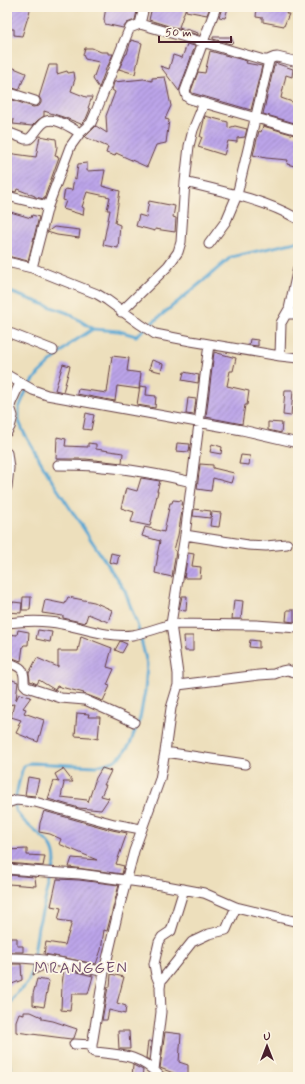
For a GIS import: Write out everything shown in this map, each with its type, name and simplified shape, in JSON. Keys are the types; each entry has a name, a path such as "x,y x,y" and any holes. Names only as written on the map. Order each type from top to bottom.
{"street":[{"path":"140,24 144,7"},
{"path":"216,7 185,91 187,97 298,130"},
{"path":"32,268 48,206 70,147 80,133 91,123 111,71 130,28 140,24 269,61"},
{"path":"209,244 226,221 237,195 269,61 273,57 277,57 298,62"},
{"path":"7,92 35,101"},
{"path":"121,312 168,266 178,252 181,242 185,182 190,146 193,130 204,102"},
{"path":"7,132 25,139 29,139 42,123 52,120 68,126 80,133"},
{"path":"185,182 237,195 284,211 298,220"},
{"path":"7,196 48,206"},
{"path":"7,262 32,268 97,294 155,334 298,358"},
{"path":"280,356 281,323 289,309 298,268"},
{"path":"287,314 298,314"},
{"path":"7,332 53,350"},
{"path":"157,1074 142,1062 130,1057 94,1052 92,1050 92,1045 104,972 134,851 160,779 171,708 178,685 178,674 170,624 185,535 209,344"},
{"path":"7,375 33,390 56,396 242,430 298,443"},
{"path":"7,432 13,416 10,407 11,403 22,384"},
{"path":"7,453 9,468 7,487"},
{"path":"58,465 102,466 132,470 192,482"},
{"path":"185,535 248,545 266,546 287,544"},
{"path":"7,623 24,621 47,622 106,634 132,635 170,624 256,625 298,628"},
{"path":"7,662 19,666 22,669 25,674 24,684 27,687 61,698 85,700 134,722"},
{"path":"178,685 274,674 284,671 298,672"},
{"path":"165,752 245,764"},
{"path":"7,803 16,800 35,802 114,824 141,829"},
{"path":"7,869 80,874 184,889 204,893 236,907 298,922"},
{"path":"157,1074 161,1012 160,985 154,964 159,942 162,937 171,931 184,889"},
{"path":"160,985 161,981 192,942 209,934 226,930 236,907"},
{"path":"7,958 40,959 104,972"},
{"path":"74,1044 92,1045"}],"building":[{"path":"7,7 31,7 22,36 14,35 14,29 9,29 11,17 7,18"},
{"path":"106,7 138,7 135,20 127,23 123,28 105,24 104,19"},
{"path":"152,7 186,7 179,27 198,33 198,35 149,20"},
{"path":"186,7 210,7 207,15 186,11"},
{"path":"257,7 284,7 284,11 287,12 286,14 289,14 284,26 263,22 263,18 256,17"},
{"path":"222,8 228,8 225,18 219,17"},
{"path":"213,37 231,37 233,42 231,44 213,39"},
{"path":"131,40 142,43 135,74 119,69 127,54"},
{"path":"187,44 195,46 179,91 160,66 169,69 173,55 182,58"},
{"path":"85,48 92,48 101,52 108,52 108,54 113,54 99,88 93,79 99,62 85,59 83,55"},
{"path":"210,51 247,61 246,63 262,66 251,110 192,93 191,91 198,72 205,73"},
{"path":"275,63 293,69 292,77 286,75 281,98 298,104 298,124 263,114"},
{"path":"49,65 57,65 57,74 67,71 68,73 74,72 75,79 71,91 86,97 92,97 88,108 90,109 86,119 81,124 44,111 44,116 32,126 13,124 14,120 7,119 7,98 33,107 39,106 41,100 39,97"},
{"path":"7,66 26,73 19,90 7,86"},
{"path":"165,77 171,106 165,119 169,120 166,143 156,145 147,167 116,153 115,156 106,153 108,147 85,137 96,126 107,133 106,116 115,92 112,90 114,82 144,79 152,81 152,78"},
{"path":"205,116 228,122 228,128 235,126 247,129 245,137 237,138 237,142 228,141 224,155 198,147 202,137 200,137"},
{"path":"263,126 298,136 298,167 287,164 288,160 253,155 259,131 261,132"},
{"path":"40,136 56,139 57,147 55,156 59,157 44,199 35,197 17,189 16,192 7,190 9,177 7,177 7,153 36,157"},
{"path":"87,163 87,171 105,170 102,186 120,191 115,223 120,225 118,248 103,245 110,210 107,210 110,197 87,192 82,207 84,208 83,215 63,209 66,201 63,200 65,189 72,190 74,178 76,179 78,164"},
{"path":"149,201 175,206 173,217 176,218 175,232 155,229 155,231 136,226 139,215 146,217"},
{"path":"7,211 31,218 32,215 39,217 28,261 7,256"},
{"path":"54,227 80,230 79,238 47,232"},
{"path":"250,339 258,340 258,346 249,345"},
{"path":"214,352 236,358 233,371 230,371 227,386 249,391 242,424 206,417"},
{"path":"112,356 129,358 127,371 141,373 139,389 117,386 115,401 77,394 78,389 107,393"},
{"path":"152,360 163,364 161,372 149,369"},
{"path":"63,364 70,366 63,392 55,390"},
{"path":"184,372 199,375 198,383 182,380"},
{"path":"140,386 147,387 146,395 156,396 155,408 137,405"},
{"path":"285,390 293,390 291,416 283,415"},
{"path":"188,398 196,399 194,415 186,414"},
{"path":"86,413 94,415 91,430 83,429"},
{"path":"268,422 282,423 281,433 268,430"},
{"path":"57,437 66,439 65,446 88,447 88,443 96,444 96,449 123,453 122,463 86,459 56,459"},
{"path":"177,443 190,444 189,452 176,451"},
{"path":"212,444 222,447 221,454 210,452"},
{"path":"241,455 250,456 249,465 239,464"},
{"path":"200,464 213,465 213,468 234,473 231,483 213,478 211,491 197,489"},
{"path":"141,478 160,481 150,526 131,522 134,512 121,508 126,488 137,491"},
{"path":"173,500 182,501 181,505 183,505 174,550 176,551 172,577 155,573 160,541 142,536 145,527 164,532 170,503 172,503"},
{"path":"194,509 211,511 210,518 193,516"},
{"path":"212,512 221,513 219,527 210,526"},
{"path":"111,553 119,555 117,564 109,562"},
{"path":"188,553 194,554 192,566 201,567 200,578 184,578"},
{"path":"182,596 187,596 186,611 179,610"},
{"path":"23,597 31,597 30,610 22,610"},
{"path":"68,597 94,602 112,610 108,622 88,614 85,623 63,618 63,616 42,613 45,600 65,604"},
{"path":"234,600 243,601 241,619 232,619"},
{"path":"7,603 22,603 21,613 7,612"},
{"path":"287,610 294,610 294,622 286,621"},
{"path":"18,630 29,632 28,645 23,646 21,661 7,656 7,634 17,635"},
{"path":"38,630 52,632 50,642 36,639"},
{"path":"81,636 112,648 107,667 114,669 107,685 110,686 103,701 83,694 84,693 57,686 55,690 39,680 37,684 30,681 29,673 37,658 58,667 58,651 78,651"},
{"path":"184,636 193,636 193,651 185,651"},
{"path":"250,640 259,641 259,648 249,647"},
{"path":"120,641 127,644 122,653 115,650"},
{"path":"7,678 18,682 16,700 19,694 31,697 23,708 26,709 24,713 44,720 38,742 16,733 21,720 11,717 14,704 7,705"},
{"path":"77,713 89,714 88,717 100,717 98,739 75,736"},
{"path":"102,768 111,771 104,785 106,785 101,796 109,798 101,810 79,808 48,799 54,781 59,782 55,774 63,769 73,782 63,782 61,797 87,800 88,802 96,778"},
{"path":"28,777 39,779 35,796 25,795"},
{"path":"44,811 127,833 116,864 124,866 122,874 69,867 72,858 97,860 59,844 61,839 50,834 39,832"},
{"path":"27,849 27,855 45,856 43,866 7,863 7,850"},
{"path":"9,875 35,877 36,886 8,884"},
{"path":"57,879 119,885 107,931 104,930 101,950 96,964 44,954 46,942 65,945 72,922 58,920 61,908 51,906"},
{"path":"7,938 17,938 17,946 23,946 23,952 7,952"},
{"path":"7,964 21,964 22,980 7,986"},
{"path":"35,965 51,967 33,975"},
{"path":"64,969 93,976 88,994 72,994 70,1011 61,1010"},
{"path":"111,974 124,977 117,1003 126,1006 125,1014 109,1010 107,1020 102,1020 108,987 110,987"},
{"path":"37,979 49,981 44,1007 33,1005 33,994"},
{"path":"24,1012 31,1012 42,1017 42,1019 77,1029 74,1038 71,1039 16,1032 16,1021 19,1013 24,1014"},
{"path":"118,1031 129,1031 130,1049 119,1049"},
{"path":"165,1032 181,1034 179,1062 188,1065 188,1077 184,1077 160,1068"},
{"path":"148,1041 151,1041 149,1060 146,1058"},
{"path":"133,1065 143,1070 142,1077 132,1077"}],"waterway":[{"path":"7,291 68,313 93,329 119,331 136,336 231,257 296,242 298,240"},
{"path":"7,1008 15,995 27,984 31,974 38,927 55,863 54,854 50,845 23,820 16,810 16,796 22,770 24,766 30,763 97,766 114,761 123,754 130,744 140,718 145,691 147,664 138,627 125,591 52,481 24,433 19,421 19,408 27,389 39,373 70,344 93,329"},
{"path":"7,1053 12,1077"}],"district":[{"name":"MRANGGEN","path":"81,968"}]}
